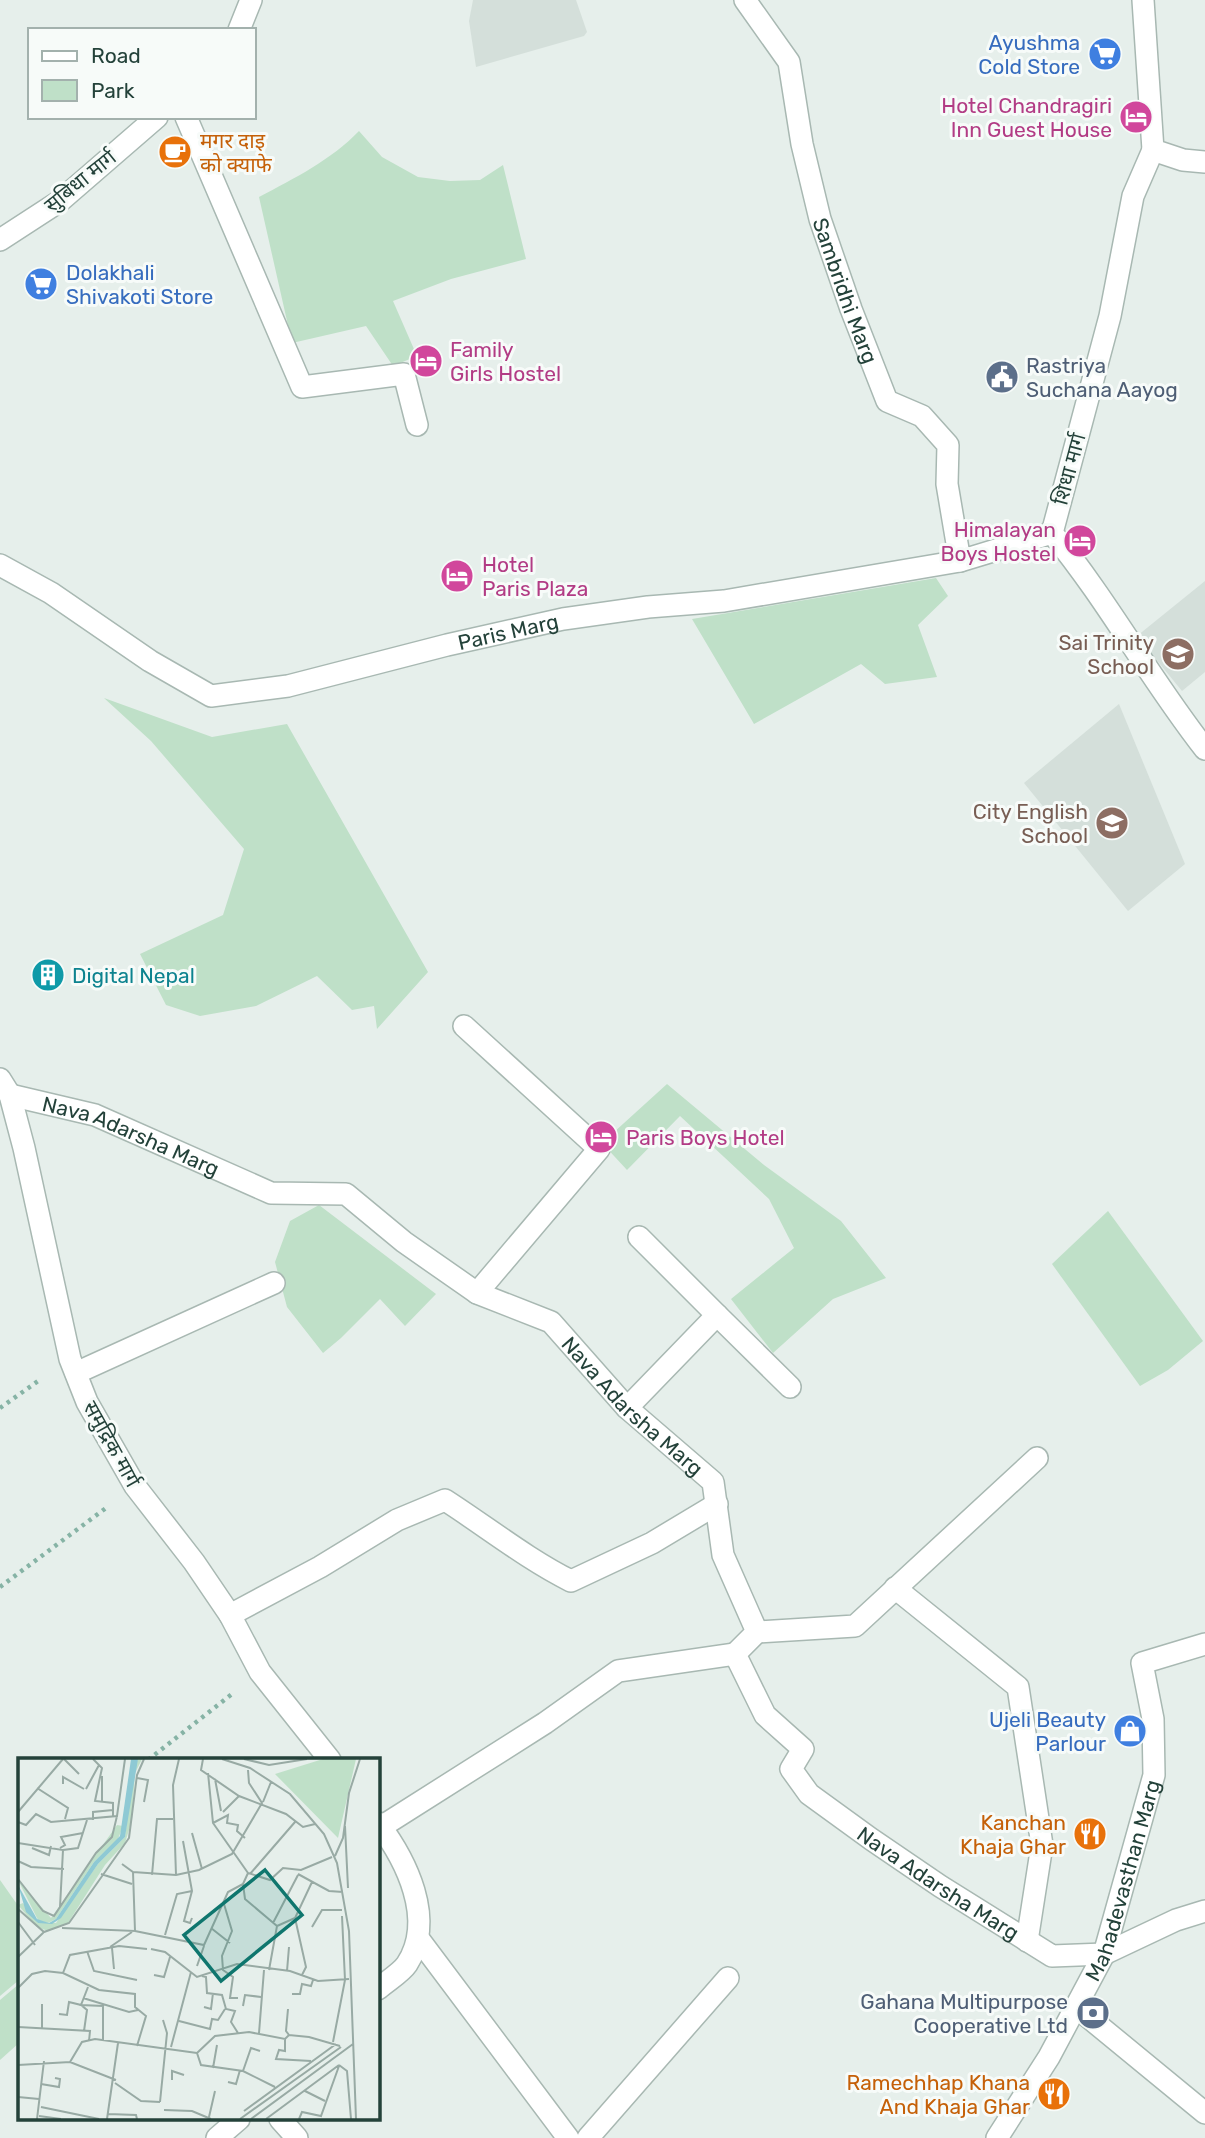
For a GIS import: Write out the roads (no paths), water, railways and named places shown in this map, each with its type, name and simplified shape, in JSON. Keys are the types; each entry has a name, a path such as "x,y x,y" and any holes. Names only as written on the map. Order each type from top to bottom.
{"street":[{"path":"240,28 251,0"},
{"name":"Sambridhi Marg","path":"745,0 789,62 802,144 820,219 887,401 922,416 948,445 947,484 960,561"},
{"path":"1143,0 1153,150 1183,160 1205,162"},
{"name":"सुबिधा मार्ग","path":"0,240 60,201 155,119"},
{"path":"187,119 302,387 404,374 417,425"},
{"name":"शिधा मार्ग","path":"1153,150 1133,196 1110,316 1052,533 1074,561 1174,710 1205,749"},
{"name":"Paris Marg","path":"0,565 51,593 150,661 211,696 288,686 447,645 563,619 648,607 724,601 960,561 1052,533"},
{"path":"464,1026 599,1149 477,1293"},
{"name":"Nava Adarsha Marg","path":"5,1087 95,1115 271,1193 346,1194 404,1242 477,1293 551,1322 627,1408 713,1482 723,1555 757,1632"},
{"name":"समुद्रिक मार्ग","path":"5,1087 24,1147 73,1366 87,1402 135,1486 194,1562 230,1615 260,1672 328,1758"},
{"path":"639,1237 790,1387"},
{"path":"73,1366 274,1283"},
{"path":"627,1408 718,1315"},
{"path":"380,1824 545,1723 618,1671 735,1654 757,1632 855,1626 1037,1458"},
{"path":"230,1615 320,1567 397,1520 445,1500 498,1534 538,1565 571,1581 652,1543 717,1504"},
{"path":"895,1588 1018,1687 1042,1844 1027,1941"},
{"name":"Mahadevasthan Marg","path":"997,2138 1049,2057 1104,1954 1154,1775 1153,1719 1142,1663 1205,1644"},
{"name":"Nava Adarsha Marg","path":"735,1654 765,1715 803,1749 792,1769 809,1794 940,1886 1052,1956 1104,1954 1176,1920 1205,1911"},
{"path":"380,1827 400,1857 412,1885 419,1914 418,1938 406,1965 380,1987"},
{"path":"418,1938 568,2138"},
{"path":"589,2138 729,1978"},
{"path":"1076,2007 1205,2113"},
{"path":"217,2138 238,2120"},
{"path":"281,2120 298,2138"}],"place":[{"name":"Ayushma Cold Store","path":"1105,54"},
{"name":"Hotel Chandragiri Inn Guest House","path":"1136,117"},
{"name":"मगर दाइ को क्याफे","path":"175,152"},
{"name":"Dolakhali Shivakoti Store","path":"41,284"},
{"name":"Family Girls Hostel","path":"426,361"},
{"name":"Rastriya Suchana Aayog","path":"1002,377"},
{"name":"Himalayan Boys Hostel","path":"1080,541"},
{"name":"Hotel Paris Plaza","path":"457,576"},
{"name":"Sai Trinity School","path":"1178,654"},
{"name":"City English School","path":"1112,823"},
{"name":"Digital Nepal","path":"48,975"},
{"name":"Paris Boys Hotel","path":"601,1137"},
{"name":"Ujeli Beauty Parlour","path":"1130,1731"},
{"name":"Kanchan Khaja Ghar","path":"1090,1834"},
{"name":"Gahana Multipurpose Cooperative Ltd","path":"1093,2013"},
{"name":"Ramechhap Khana And Khaja Ghar","path":"1054,2094"}]}
